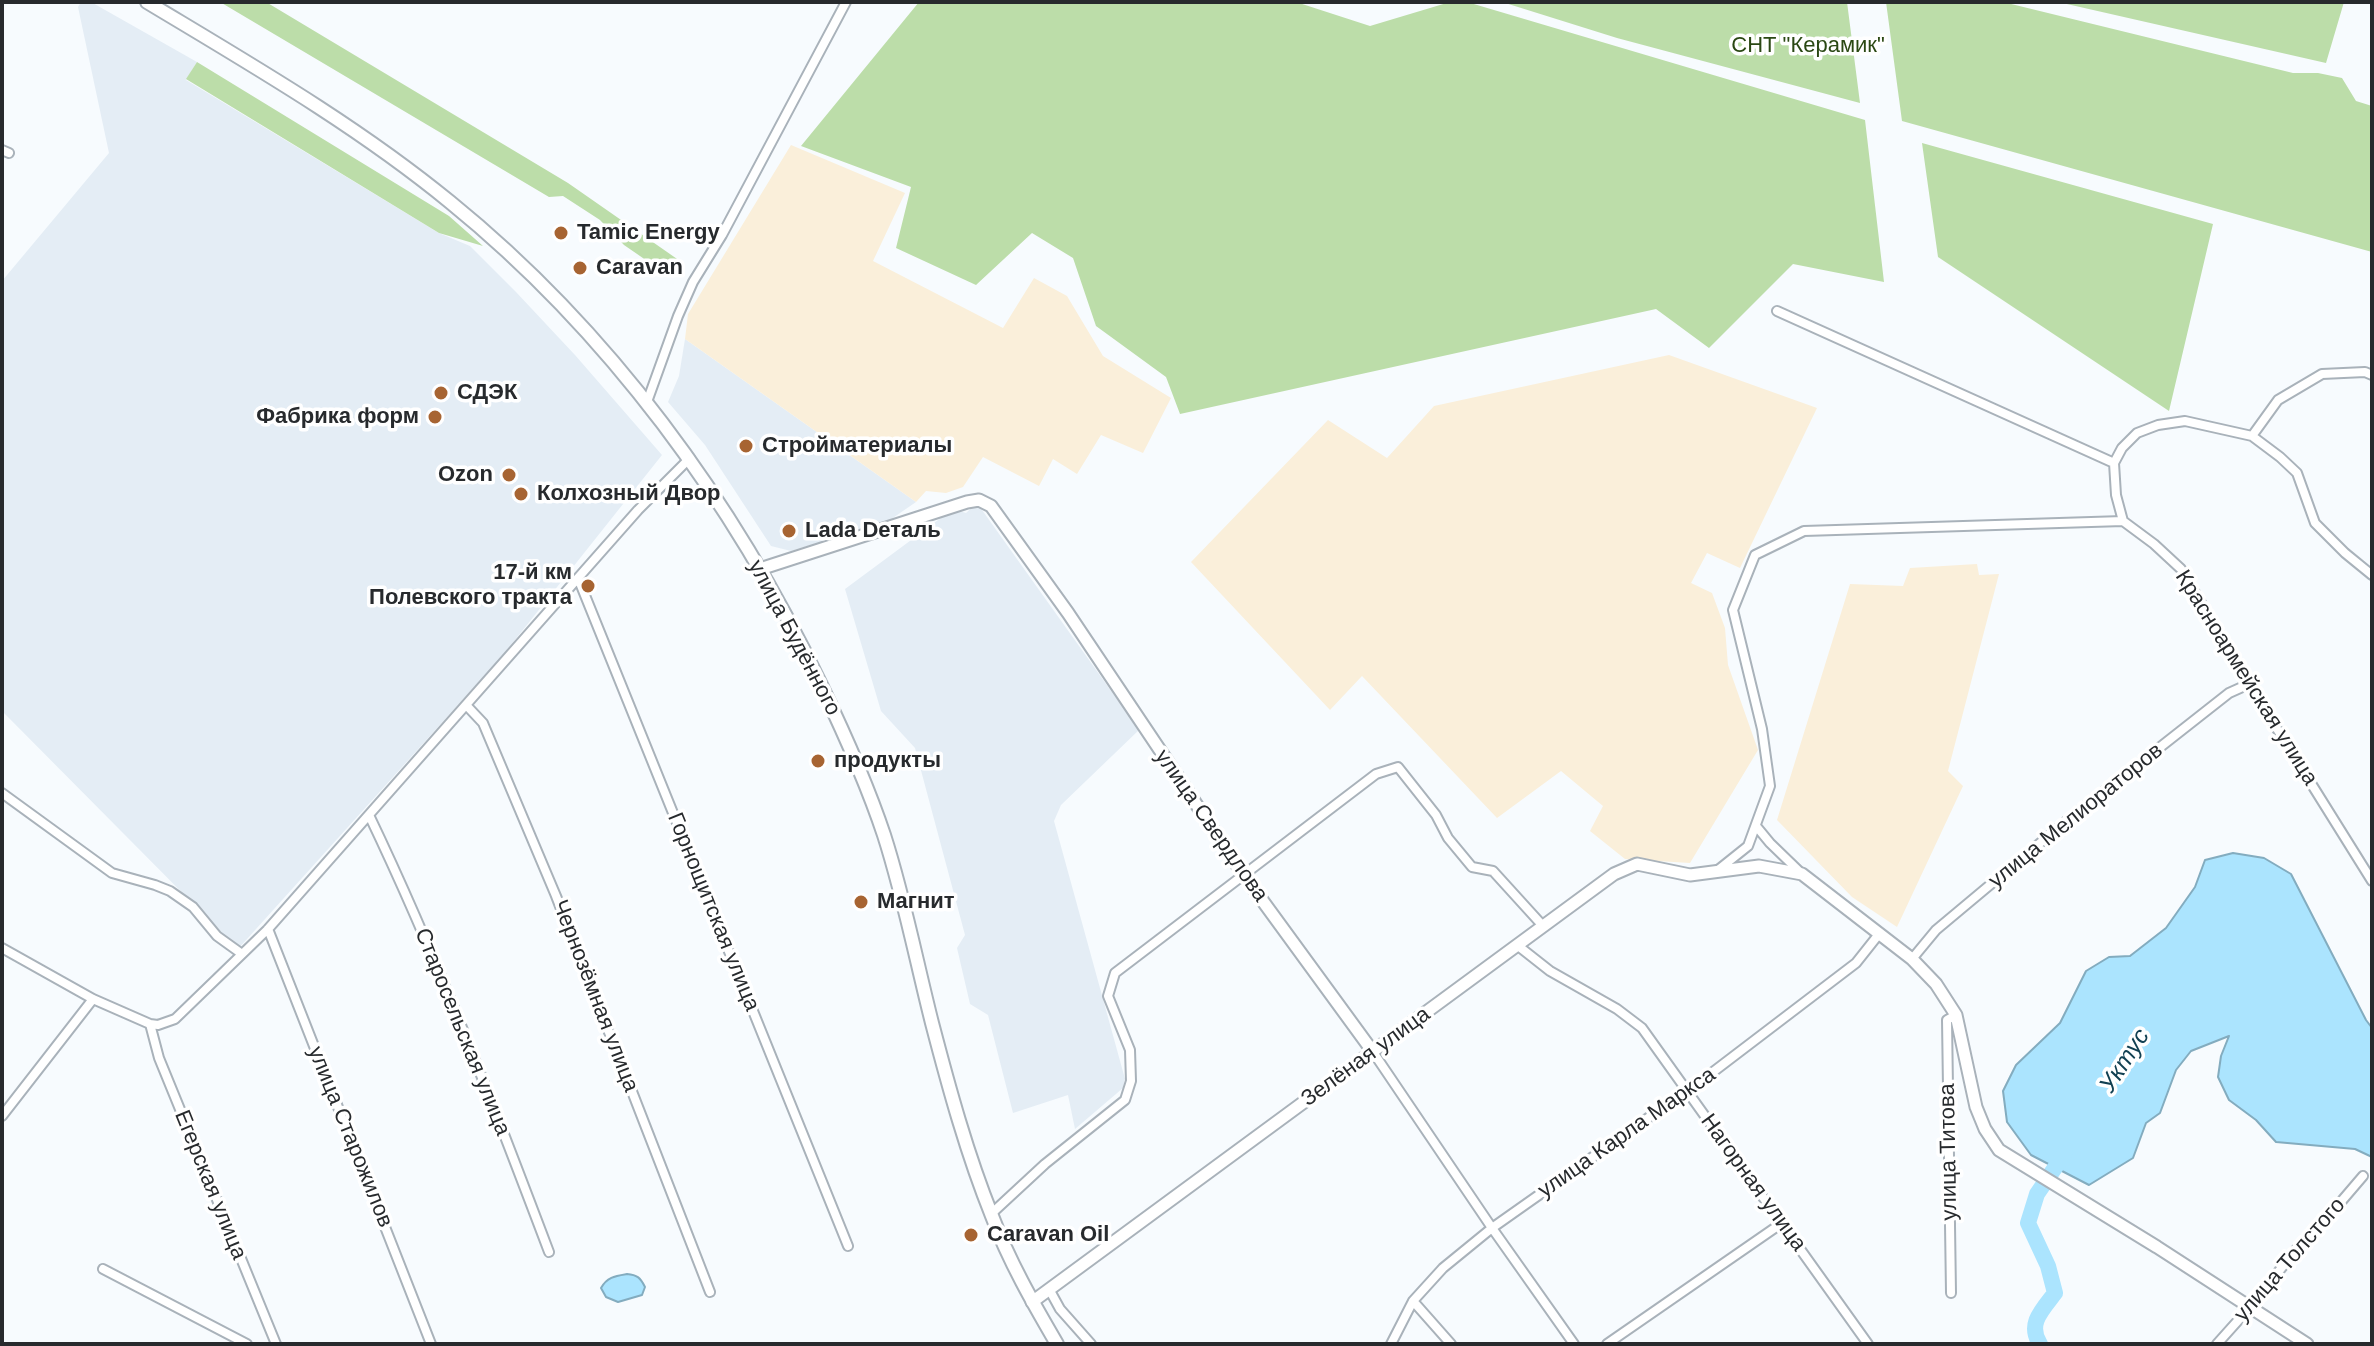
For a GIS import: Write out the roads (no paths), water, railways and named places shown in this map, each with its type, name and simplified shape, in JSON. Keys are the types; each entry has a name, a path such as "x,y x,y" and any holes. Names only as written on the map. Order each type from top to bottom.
{"main road":[{"name":"улица Будённого","path":"147,2 280,82 373,144 447,199 515,258 563,307 647,402 690,458 795,629 857,762 903,897 948,1081 991,1214 1032,1302 1057,1344"}],"street":[{"path":"647,402 683,303 846,2"},
{"path":"1777,311 2114,463"},
{"path":"2252,436 2278,400 2322,374 2365,372 2372,375"},
{"path":"1717,870 1748,846 1770,786 1762,729 1733,610 1755,555 1804,531 2123,521 2116,495 2114,463 2122,448 2137,433 2158,425 2185,421 2252,436 2297,473 2315,523 2372,575"},
{"path":"2,948 93,999 150,1024 158,1025 175,1019 268,929 645,503 690,458"},
{"name":"улица Свердлова","path":"760,569 967,502 979,500 986,503 1068,613 1243,874 1373,1052 1574,1344"},
{"name":"Красноармейская улица","path":"2123,521 2181,569 2249,684 2370,874"},
{"name":"Горнощитская улица","path":"578,578 848,1246"},
{"name":"улица Мелиораторов","path":"1912,959 1936,930 2070,818 2229,693 2249,684"},
{"name":"Чернозёмная улица","path":"467,706 483,723 556,896 710,1292"},
{"path":"991,1214 1045,1164 1125,1100 1131,1081 1130,1050 1108,996 1115,973 1376,774 1398,767 1472,867 1493,871 1543,926"},
{"path":"2,793 112,873 170,891 193,907 217,936 242,954"},
{"name":"Старосельская улица","path":"369,815 471,1045 549,1252"},
{"path":"1756,826 1802,874 1912,959 1936,984 1956,1015 1976,1107 1985,1129 1999,1150 2307,1344"},
{"name":"Зелёная улица","path":"1032,1302 1614,874 1637,864 1690,875 1759,866 1802,874"},
{"name":"улица Старожилов","path":"268,929 431,1344"},
{"name":"улица Карла Маркса","path":"1391,1344 1413,1301 1443,1268 1492,1228 1687,1091 1856,963 1879,934"},
{"name":"Нагорная улица","path":"1517,945 1550,971 1617,1009 1642,1028 1868,1344"},
{"path":"3,1114 93,999"},
{"name":"улица Титова","path":"1951,1293 1947,1020 1956,1015"},
{"name":"Егерская улица","path":"150,1024 159,1058 276,1344"},
{"name":"улица Толстого","path":"2217,1344 2363,1176"},
{"path":"1607,1344 1782,1223"},
{"path":"103,1269 247,1344"},
{"path":"1049,1289 1060,1309 1091,1344"},
{"path":"1413,1301 1451,1344"}],"water":[{"path":"2233,853 2264,858 2291,874 2372,1028 2372,1157 2355,1149 2276,1142 2256,1120 2229,1100 2218,1077 2221,1056 2229,1036 2191,1051 2176,1070 2160,1113 2146,1123 2133,1158 2089,1185 2031,1155 2007,1122 2003,1091 2016,1065 2060,1023 2086,971 2109,957 2130,956 2166,928 2195,887 2205,860"},
{"path":"627,1274 641,1281 645,1287 642,1295 618,1302 606,1297 601,1288 606,1281"}],"waterway":[{"name":"Уктус","path":"2040,1344 2036,1337 2036,1324 2041,1311 2055,1293 2048,1266 2028,1223 2037,1194 2065,1153"}],"place":[{"name":"Tamic Еnergy","path":"561,233"},
{"name":"Caravan","path":"580,268"},
{"name":"СДЭК","path":"441,393"},
{"name":"Фабрика форм","path":"435,417"},
{"name":"Стройматериалы","path":"746,446"},
{"name":"Ozon","path":"509,475"},
{"name":"Колхозный Двор","path":"521,494"},
{"name":"Lada Dеталь","path":"789,531"},
{"name":"17-й км Полевского тракта","path":"588,586"},
{"name":"продукты","path":"818,761"},
{"name":"Магнит","path":"861,902"},
{"name":"Caravan Oil","path":"971,1235"}],"park label":[{"name":"СНТ \"Керамик\"","path":"1808,46"}]}
